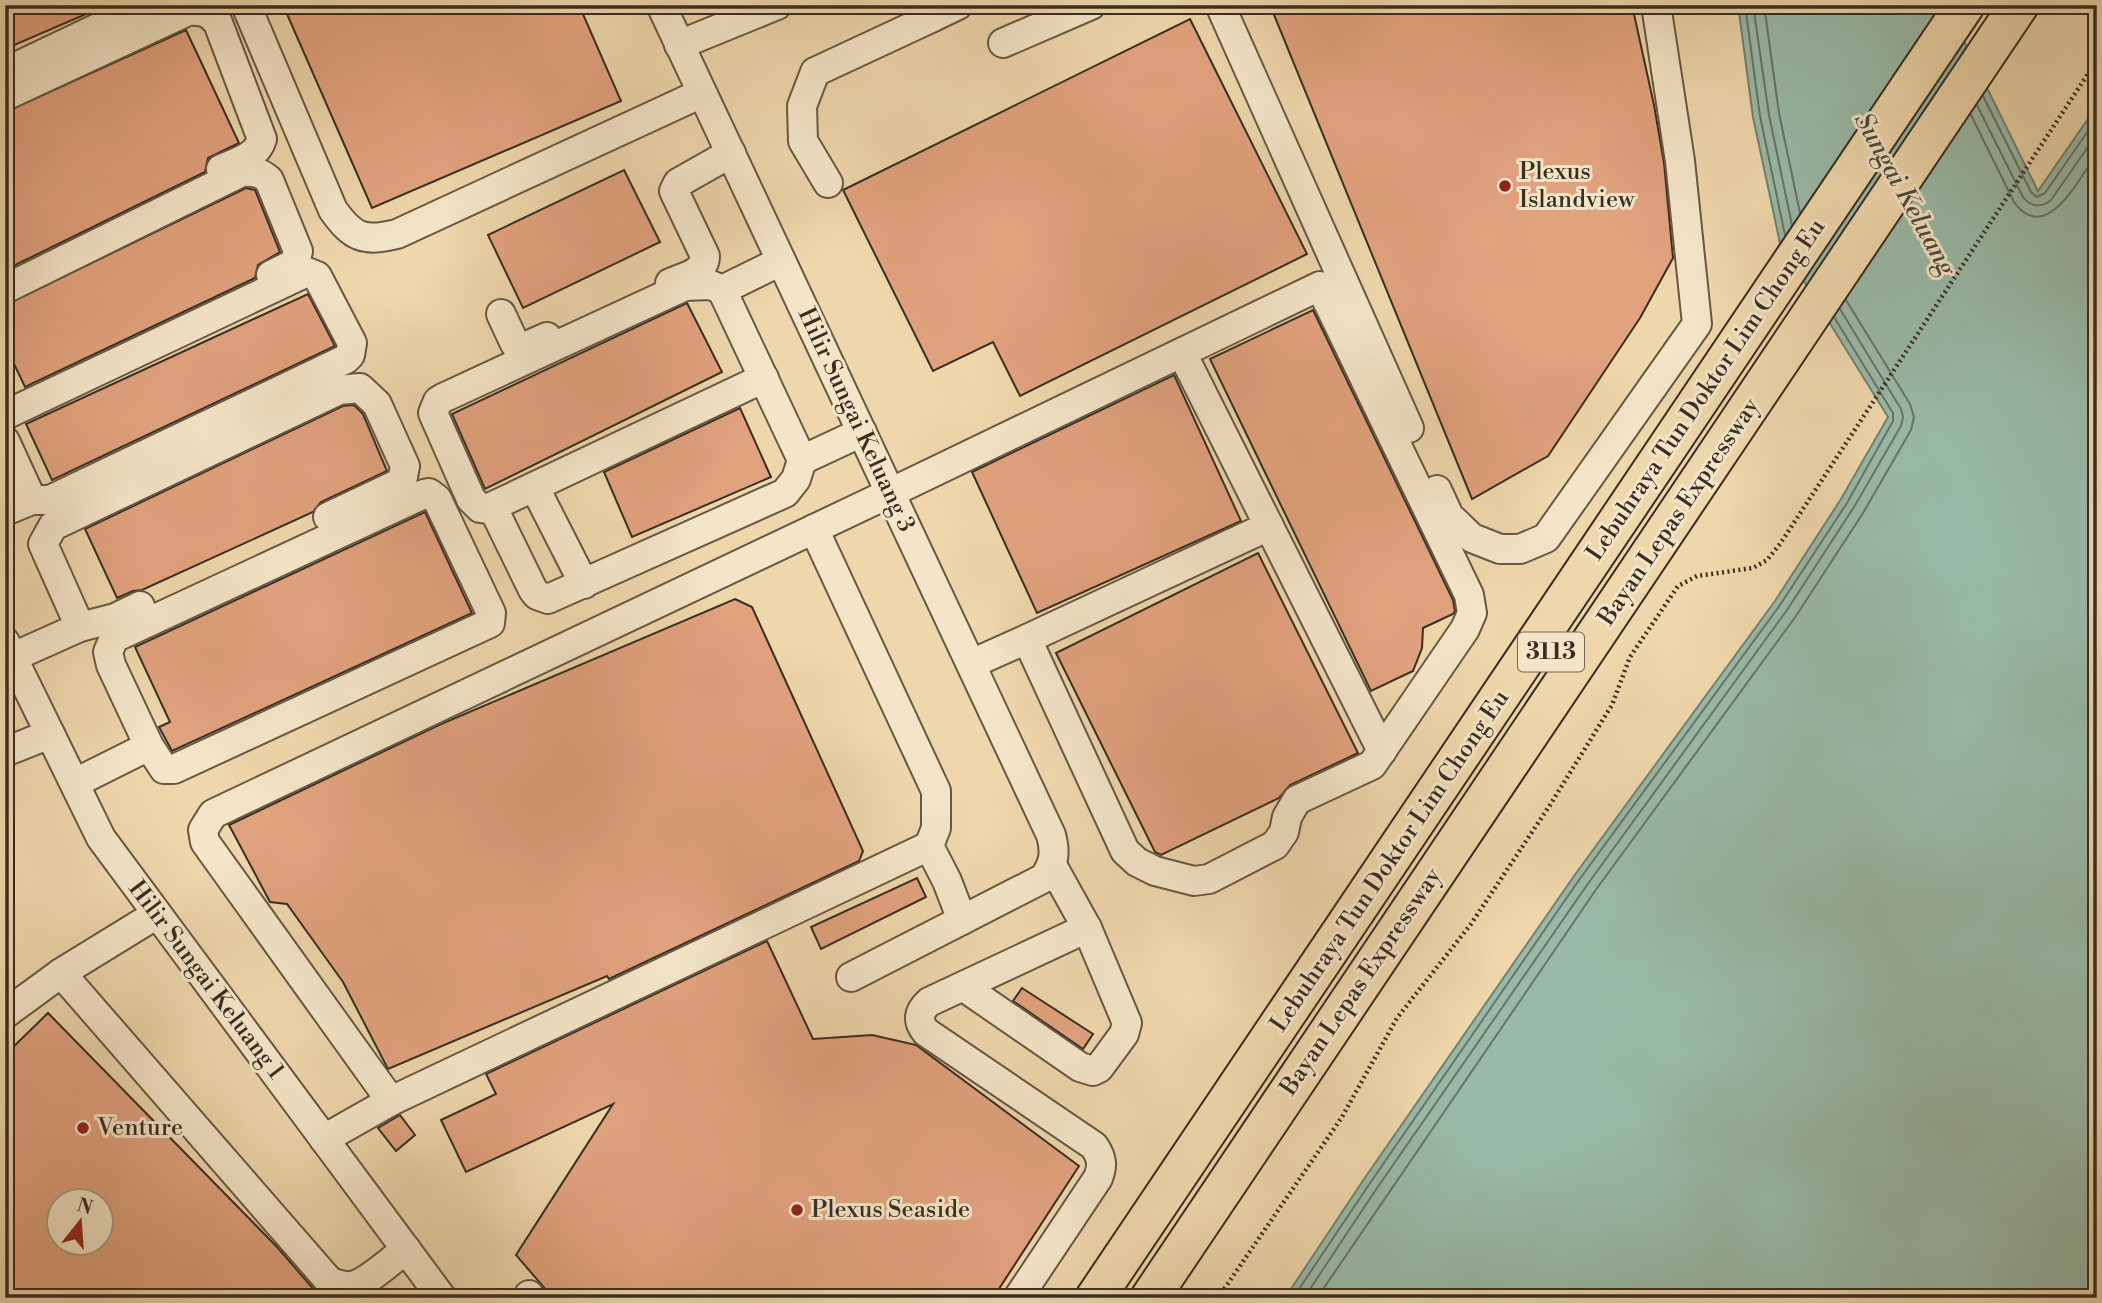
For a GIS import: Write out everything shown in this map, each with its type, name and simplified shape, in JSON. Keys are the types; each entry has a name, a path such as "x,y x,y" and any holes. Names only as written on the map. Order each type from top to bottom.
{"highway":[{"name":"Lebuhraya Tun Doktor Lim Chong Eu","path":"1094,1298 1965,5"},
{"name":"Bayan Lepas Expressway","path":"1115,1298 1986,5"},
{"name":"Bayan Lepas Expressway","path":"1150,1298 2032,14"},
{"name":"3113","path":"1178,1298 2032,14"}],"street":[{"path":"5,72 146,5"},
{"path":"246,5 333,210 345,227 355,235 366,238 397,234 702,93"},
{"name":"Hilir Sungai Keluang 3","path":"661,5 1051,835 1055,850 1052,865"},
{"path":"679,45 777,5"},
{"path":"1003,43 1091,5"},
{"path":"1220,5 1449,516 1472,538 1500,549 1520,549 1546,538 1697,324 1680,161 1656,5"},
{"path":"828,183 803,141 802,106 815,72 940,9"},
{"path":"5,96 188,11 199,10 210,14 218,23 262,139 260,147 252,155 5,270"},
{"path":"502,314 515,344 522,348 701,270 705,264 705,256 674,191 685,177 731,153"},
{"path":"5,289 242,172 253,171 269,180 298,251 295,264 5,399"},
{"path":"722,290 781,261"},
{"path":"5,415 307,272 317,276 352,343 350,355 346,359 50,500 32,500 5,511"},
{"path":"493,508 537,595 548,599 785,493 796,479 802,460 764,378 722,290 711,285 685,286 438,401 433,413 435,419 471,499 480,509 493,508 764,378"},
{"path":"390,1101 205,842 203,830 213,814 1320,286 1469,595 1472,613 1465,629 1372,765 1297,800 1290,808 1280,839 1268,849 1209,879 1194,881 1155,871 1137,862 1125,850 1027,639"},
{"path":"1182,353 1382,751"},
{"path":"9,650 80,626 115,618 402,482 405,466 377,404 360,388 339,390 53,526 43,544 80,626"},
{"path":"802,460 862,432"},
{"path":"5,441 32,500"},
{"path":"535,488 584,584"},
{"path":"429,493 438,499 491,613 490,623 174,769 164,769 149,746 111,666 108,652 114,638 424,494 429,493"},
{"path":"971,664 1269,526"},
{"path":"324,1139 390,1101 929,846 936,828 936,791 814,529"},
{"name":"Hilir Sungai Keluang 1","path":"9,650 101,838 442,1298"},
{"path":"5,752 50,734"},
{"path":"75,783 149,746"},
{"path":"929,846 947,881 962,920"},
{"path":"851,977 1044,878 1052,865 1087,928 1127,1023 1124,1034 1099,1068 1093,1071 1080,1068 964,987"},
{"path":"5,1014 61,972 157,914"},
{"path":"1018,1298 1098,1178 1103,1166 1101,1156 1094,1146 926,1032 920,1025 919,1016 922,1008 929,1002 1087,928"},
{"path":"61,972 329,1281 352,1286 406,1250"}],"path":[{"path":"1218,1298 1342,1117 1397,1018 1471,924 1550,805 1612,705 1630,657 1678,586 1698,576 1753,568 1767,560 1780,544 2097,60"}],"water":[{"name":"Sungai Keluang","path":"1738,5 1946,5 2038,191 2097,106 2097,1298 1285,1298 1574,876 1775,601 1841,499 1888,417 1780,243 1753,117"}],"building":[{"path":"5,5 107,5 5,49"},
{"path":"283,5 579,5 621,101 372,208"},
{"name":"Plexus Islandview","path":"1270,5 1632,5 1664,163 1673,258 1640,318 1548,456 1472,499"},
{"path":"1190,19 1307,254 1020,396 993,342 933,371 843,190"},
{"path":"186,30 239,143 208,158 205,172 5,270 5,112"},
{"path":"624,170 660,242 523,308 488,235"},
{"path":"246,188 255,190 280,252 258,265 255,278 25,387 5,345 5,305"},
{"path":"308,294 335,346 52,480 26,424"},
{"path":"687,303 722,372 485,489 452,414"},
{"path":"1313,310 1453,600 1455,611 1423,628 1422,648 1413,671 1371,691 1210,359"},
{"path":"1174,375 1241,521 1037,613 972,472"},
{"path":"354,405 363,414 387,471 321,502 313,512 142,590 117,598 85,529 343,406"},
{"path":"740,408 771,477 632,537 604,472"},
{"path":"425,512 472,613 172,751 159,727 170,722 135,647"},
{"path":"1258,553 1358,753 1290,785 1279,798 1161,855 1155,852 1056,653"},
{"path":"735,599 752,607 863,851 859,861 609,979 607,976 388,1069 343,982 287,904 270,902 229,825 439,725"},
{"path":"917,878 926,897 821,949 811,927"},
{"name":"Plexus Seaside","path":"767,941 813,1039 872,1035 916,1045 1079,1166 993,1298 553,1298 516,1255 613,1104 466,1172 441,1120 496,1094 486,1074"},
{"path":"1022,988 1093,1034 1083,1049 1013,1001"},
{"name":"Venture","path":"48,1013 277,1247 316,1292 326,1298 5,1298 5,1055"},
{"path":"400,1115 415,1135 396,1151 378,1128"}],"place":[{"name":"Plexus Islandview","path":"1505,186"},
{"name":"Venture","path":"83,1128"},
{"name":"Plexus Seaside","path":"797,1210"}]}
